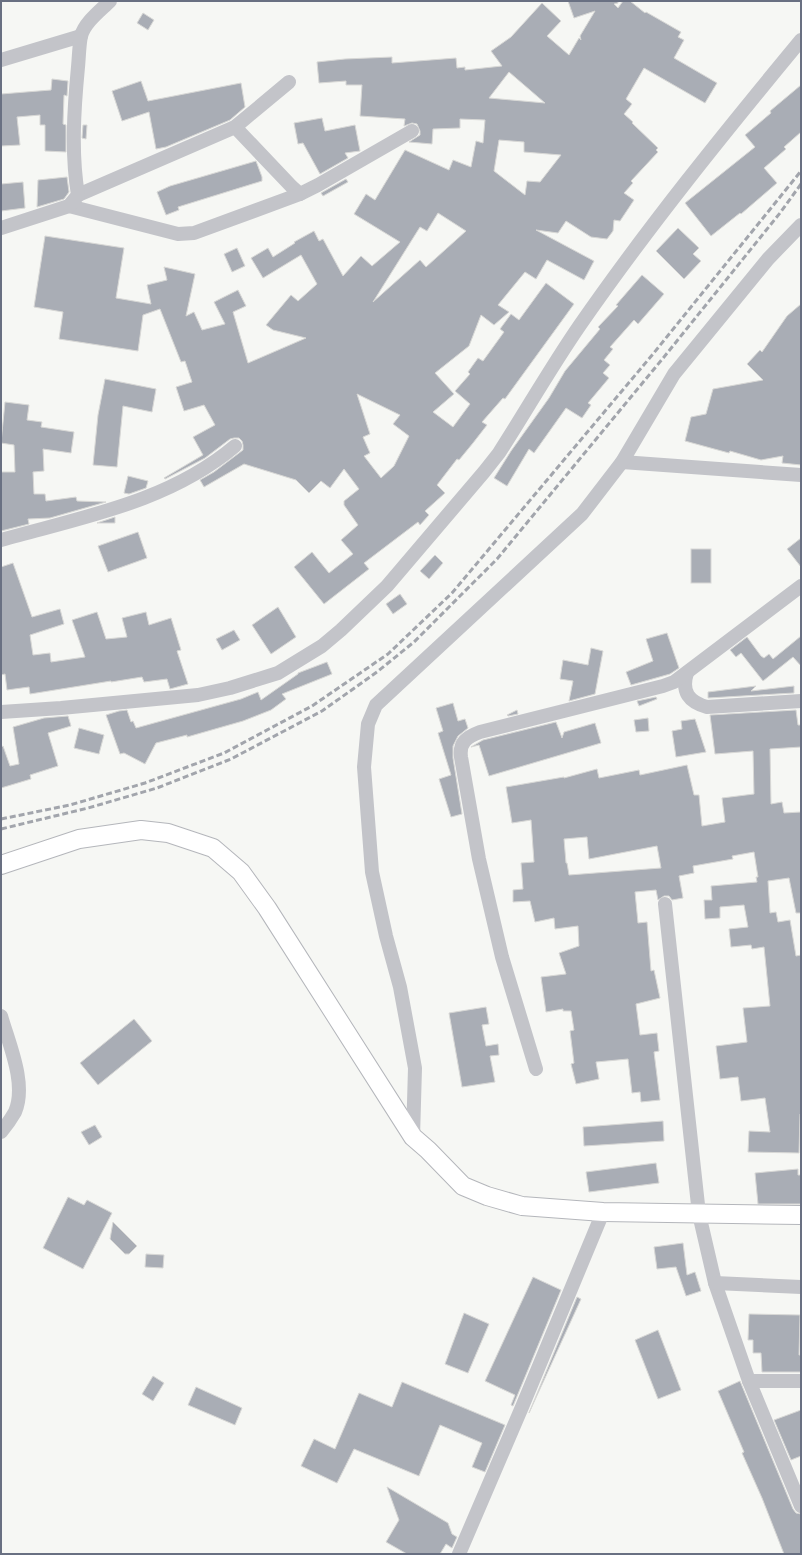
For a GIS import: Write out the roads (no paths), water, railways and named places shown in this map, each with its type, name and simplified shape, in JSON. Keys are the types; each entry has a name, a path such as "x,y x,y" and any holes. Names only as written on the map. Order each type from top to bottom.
{"main road":[{"path":"1,865 79,839 141,830 168,833 213,848 241,872 267,908 413,1137 428,1150 462,1186 487,1196 522,1206 603,1212 801,1215"}],"street":[{"path":"78,195 75,175 75,126 81,36 86,25 110,1"},
{"path":"1,60 81,36"},
{"path":"1,712 198,695 230,688 278,672 322,646 387,586 494,460 607,286 726,132 801,40"},
{"path":"69,206 78,195 235,127 290,82"},
{"path":"235,127 300,194"},
{"path":"1,228 69,206 178,234 194,233 300,194 412,131"},
{"path":"413,1137 415,1068 400,988 386,936 372,872 364,767 368,724 376,705 582,514 622,462 674,374 768,259 801,225"},
{"path":"1,540 114,508 158,493 189,479 218,460 235,446"},
{"path":"622,462 801,475"},
{"path":"536,1069 502,957 479,859 461,757 462,745 469,736 480,732 674,682 801,586"},
{"path":"687,673 685,686 692,701 707,707 801,702"},
{"path":"665,904 699,1214 715,1283 749,1381 801,1506"},
{"path":"1,1016 16,1068 20,1090 15,1111 1,1132"},
{"path":"459,1554 603,1212"},
{"path":"715,1283 801,1287"},
{"path":"749,1381 801,1381"}],"railway":[{"path":"1,819 70,805 145,783 224,753 312,706 388,654 452,593 653,354 801,171"},
{"path":"1,829 88,808 157,788 231,759 322,711 377,672 414,642 497,559 664,357 780,213 801,184"}]}
